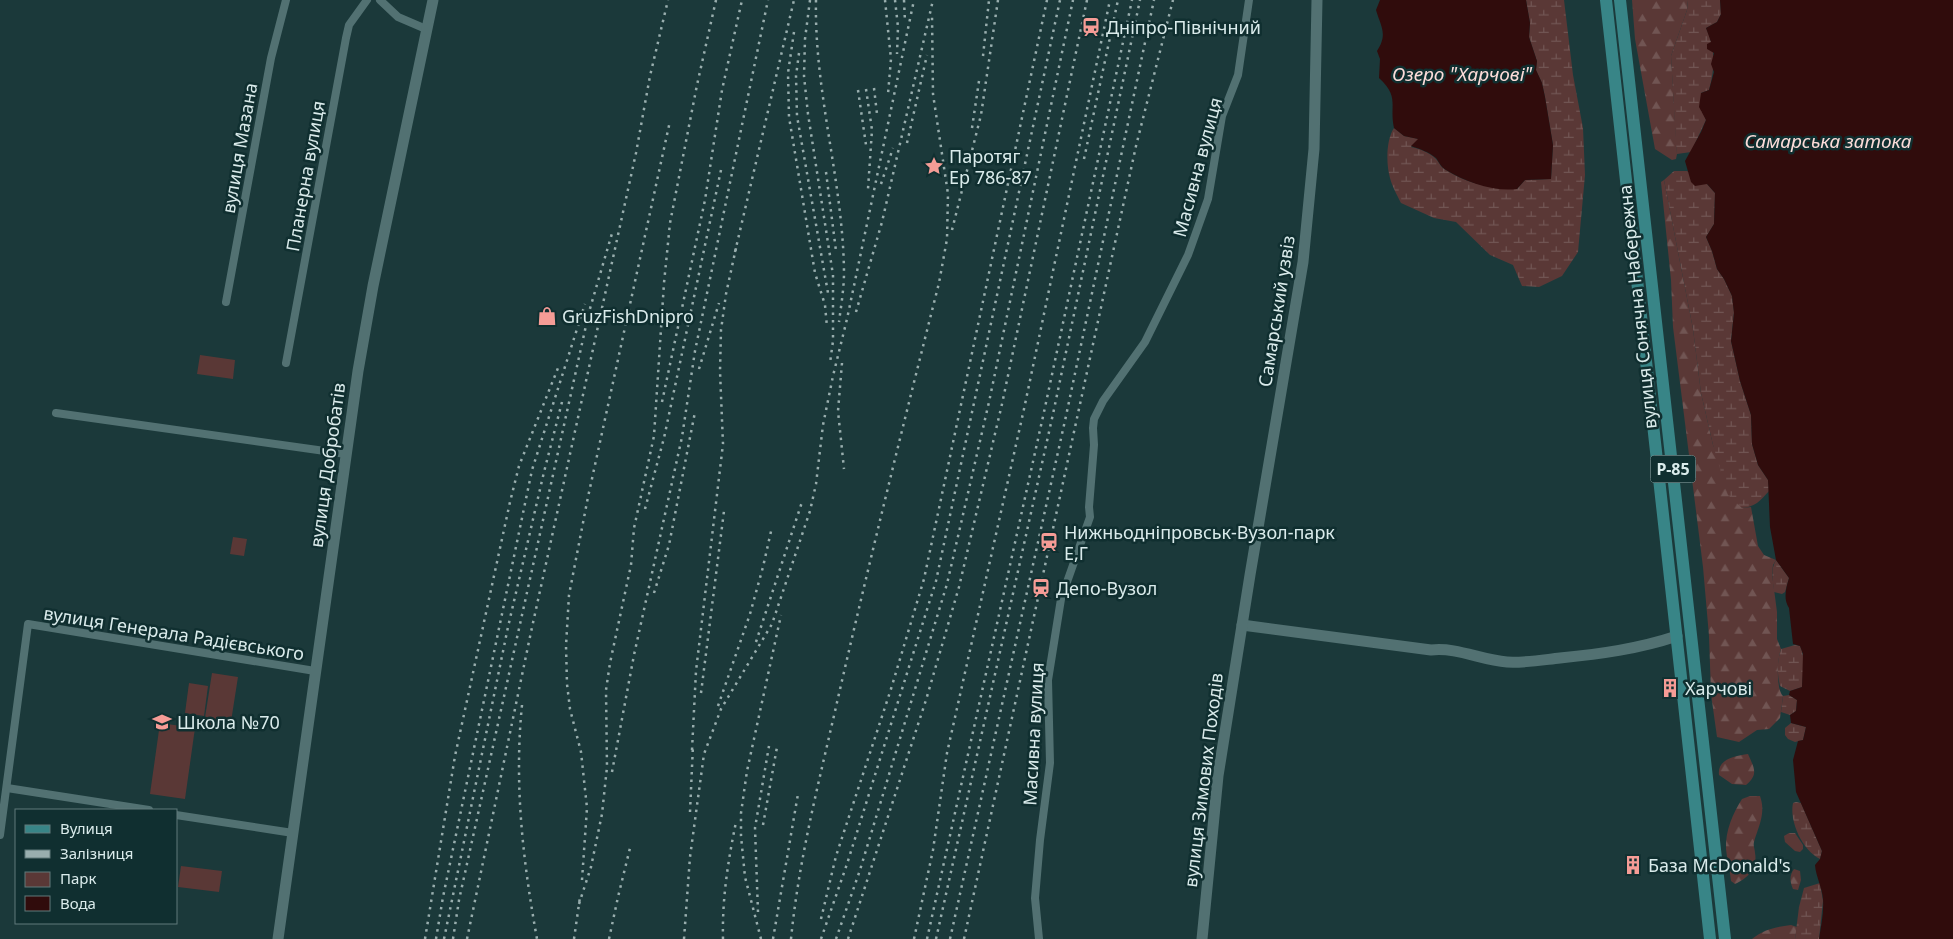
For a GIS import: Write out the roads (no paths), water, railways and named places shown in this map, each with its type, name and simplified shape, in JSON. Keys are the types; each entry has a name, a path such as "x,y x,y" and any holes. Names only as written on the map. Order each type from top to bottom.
{"main road":[{"name":"вулиця Сонячна Набережна","path":"1606,0 1710,939"},
{"name":"вулиця Сонячна Набережна","path":"1620,0 1725,939"}],"street":[{"name":"вулиця Мазана","path":"226,302 271,58 286,0"},
{"name":"Планерна вулиця","path":"286,363 346,38 349,25 367,0"},
{"path":"380,0 398,17 426,29"},
{"name":"вулиця Добробатів","path":"278,939 346,454 373,286 433,0"},
{"name":"Масивна вулиця","path":"1039,939 1035,898 1050,763 1048,680 1061,599 1090,517 1094,419 1103,401 1145,342 1188,255 1208,199 1222,116 1238,75 1249,0"},
{"name":"Самарський узвіз","path":"1242,625 1303,262 1314,149 1317,0"},
{"path":"56,413 346,454"},
{"name":"вулиця Генерала Радієвського","path":"7,788 28,624 315,671"},
{"path":"1242,625 1431,650 1454,650 1497,661 1519,663 1611,653 1648,646 1677,636"},
{"name":"вулиця Зимових Походів","path":"1202,939 1216,794 1242,625"},
{"path":"0,835 7,788 143,809"},
{"path":"178,814 293,833"}],"water":[{"name":"Озеро \"Харчові\"","path":"1380,0 1526,0 1530,23 1529,37 1537,61 1536,70 1542,83 1553,145 1551,179 1525,180 1517,189 1508,190 1490,187 1471,182 1446,170 1436,158 1411,146 1418,139 1404,136 1394,128 1392,96 1379,78 1380,59 1377,51 1383,35 1376,10"},
{"name":"Самарська затока","path":"1720,0 1953,0 1953,939 1819,939 1823,899 1815,865 1820,859 1822,851 1796,792 1793,760 1798,741 1803,740 1806,727 1791,723 1790,715 1796,711 1797,700 1789,695 1790,691 1802,687 1803,654 1800,646 1793,644 1786,597 1789,578 1776,560 1770,527 1768,480 1758,465 1752,444 1751,415 1740,381 1731,341 1734,313 1732,296 1717,269 1706,237 1714,224 1715,193 1707,184 1695,186 1691,182 1685,161 1706,120 1699,107 1701,93 1709,90 1714,72 1711,64 1714,53 1707,49 1707,44 1711,42 1706,28 1717,22 1721,14"}],"railway":[{"path":"467,939 531,632 636,153 650,76 668,0"},
{"path":"579,904 591,867 602,814 607,767 606,690 631,565 634,528 654,436 670,223 716,0"},
{"path":"662,402 705,200 722,90 742,0"},
{"path":"612,772 634,655 682,437 695,351 768,0"},
{"path":"735,252 794,0"},
{"path":"810,0 805,39 804,76 808,114 833,275 833,341 830,363"},
{"path":"816,0 819,69 839,204 842,238 844,278 839,322"},
{"path":"885,0 891,59 888,94"},
{"path":"895,0 898,27 897,54"},
{"path":"904,0 905,22"},
{"path":"684,939 690,857 704,754 721,709 772,624 810,511 816,484 823,425 914,0"},
{"path":"856,312 882,222 933,0"},
{"path":"983,56 989,0"},
{"path":"952,230 981,115 998,0"},
{"path":"821,919 836,856 891,689 924,579 1047,0"},
{"path":"821,939 847,864 936,581 1060,0"},
{"path":"836,939 860,870 947,584 989,402 1073,0"},
{"path":"848,939 926,700 959,587 1002,404 1087,0"},
{"path":"914,939 933,850 947,753 1024,409 1110,0"},
{"path":"1084,159 1118,0"},
{"path":"927,939 1044,412 1132,0"},
{"path":"936,939 1053,414 1140,0"},
{"path":"950,939 1066,416 1154,0"},
{"path":"964,939 1136,146 1173,0"},
{"path":"791,939 799,878 817,788 900,438 939,283 947,239 948,194 933,94 932,16"},
{"path":"794,32 788,73 789,117 815,273 825,305 827,327"},
{"path":"799,53 796,76 797,116 828,293"},
{"path":"907,143 927,55"},
{"path":"972,128 979,81"},
{"path":"874,88 877,114"},
{"path":"866,89 872,130 868,189"},
{"path":"858,90 866,145"},
{"path":"582,880 587,808 581,752 570,709 567,684 566,646 569,595 588,497 670,121"},
{"path":"881,184 893,148"},
{"path":"645,509 664,438 721,170"},
{"path":"826,172 836,251"},
{"path":"453,939 459,900 589,312 613,230"},
{"path":"692,750 696,671 723,444 720,371 721,330 726,294 736,248"},
{"path":"699,369 719,303"},
{"path":"436,939 443,897 532,470 585,304"},
{"path":"842,363 838,411 844,469"},
{"path":"425,939 455,756 510,502 519,466 558,368"},
{"path":"444,939 508,627 562,402"},
{"path":"654,593 669,545 695,412"},
{"path":"756,642 802,502"},
{"path":"701,693 724,511"},
{"path":"718,706 750,614 772,527"},
{"path":"761,939 745,877 741,813 747,771 781,615"},
{"path":"522,705 519,764 521,823 537,939"},
{"path":"690,812 693,745"},
{"path":"758,912 755,828 769,746"},
{"path":"763,825 777,747"},
{"path":"773,939 798,794"},
{"path":"723,939 723,909 726,880 736,822"},
{"path":"609,939 631,844"},
{"path":"574,939 580,897"}],"place":[{"name":"Дніпро-Північний","path":"1091,27"},
{"name":"Паротяг Ер 786-87","path":"934,166"},
{"name":"GruzFishDnipro","path":"547,316"},
{"name":"Нижньодніпровськ-Вузол-парк Е,Г","path":"1049,542"},
{"name":"Депо-Вузол","path":"1041,588"},
{"name":"Харчові","path":"1670,688"},
{"name":"Школа №70","path":"162,722"},
{"name":"База McDonald's","path":"1633,865"}]}
